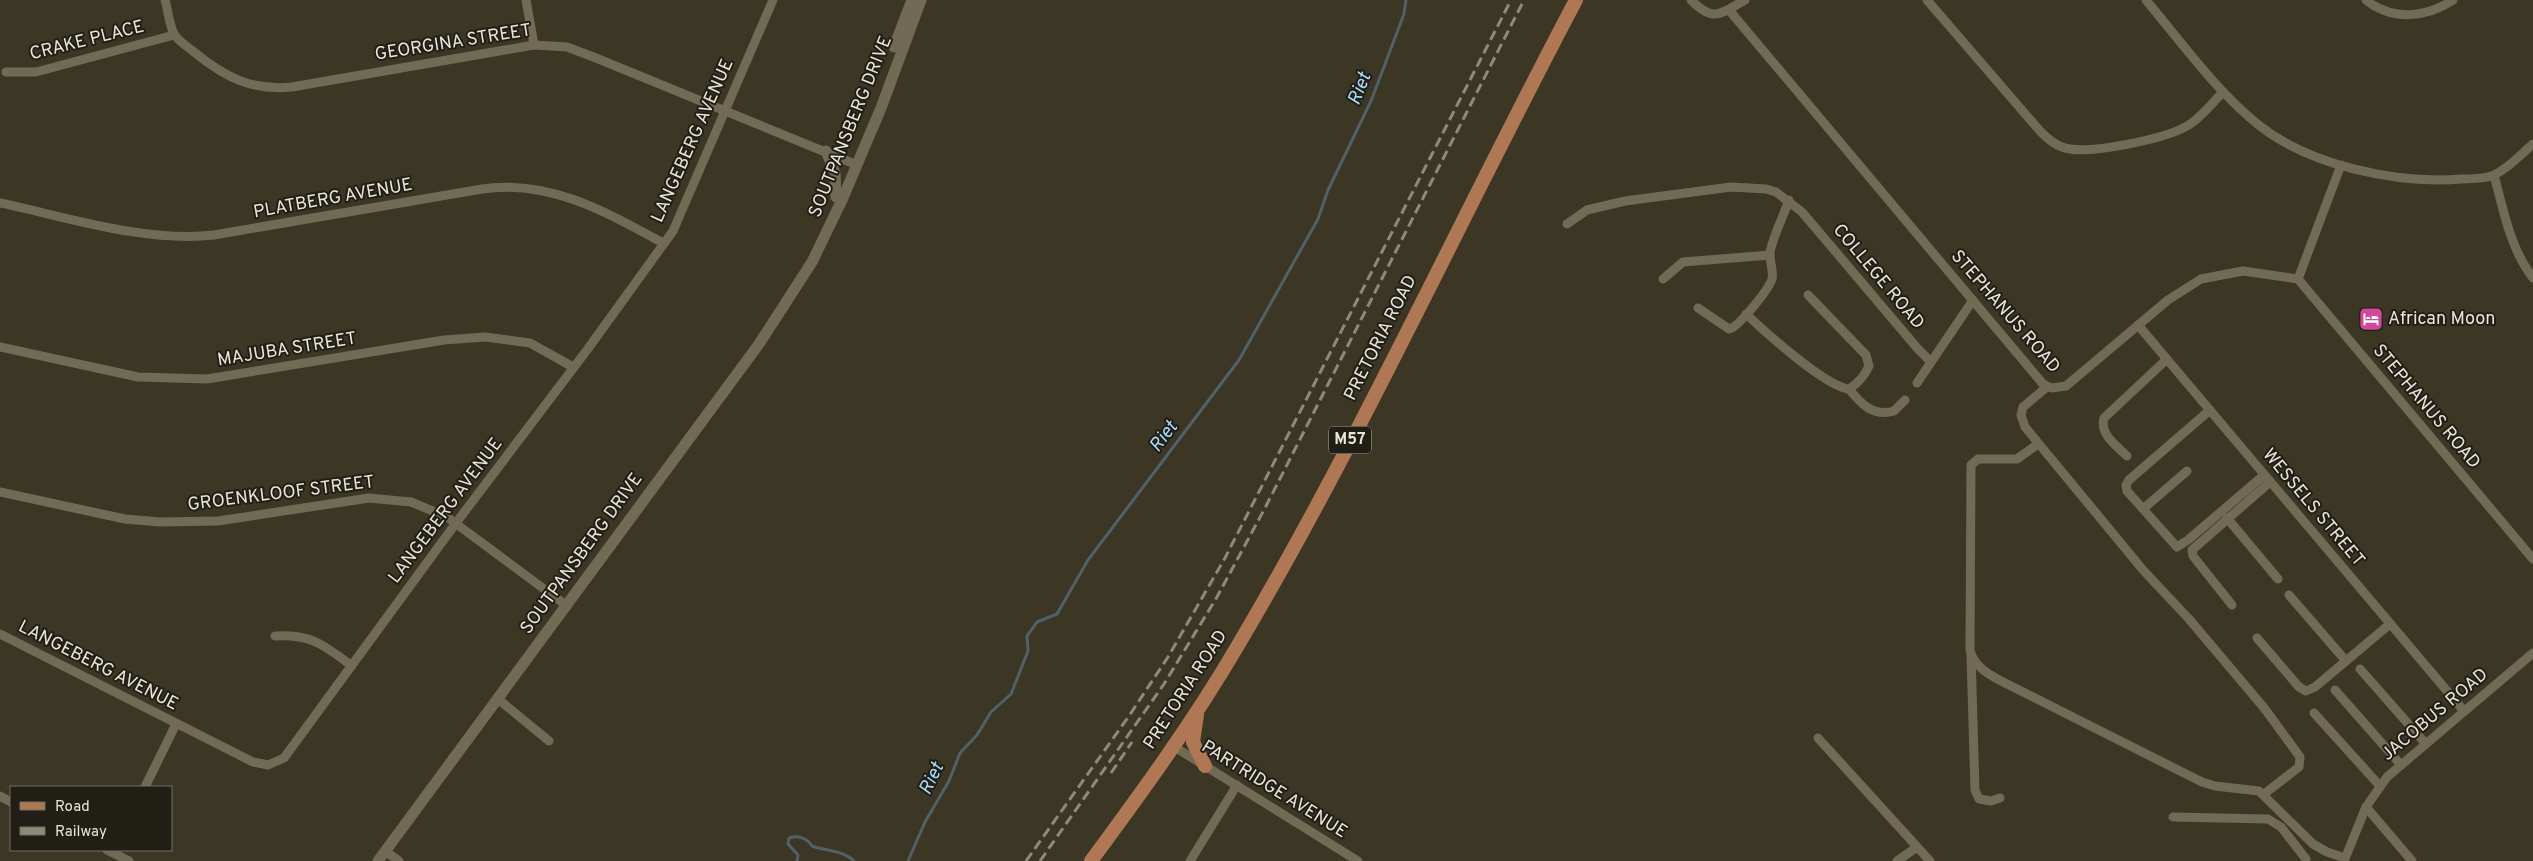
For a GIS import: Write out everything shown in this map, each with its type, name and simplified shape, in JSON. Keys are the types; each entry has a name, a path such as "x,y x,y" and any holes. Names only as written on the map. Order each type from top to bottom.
{"main road":[{"name":"PRETORIA ROAD","path":"1091,861 1199,707 1255,615 1336,468 1576,0"},
{"path":"1199,707 1194,742 1205,766"}],"street":[{"path":"165,0 174,35"},
{"path":"526,0 534,45"},
{"name":"LANGEBERG AVENUE","path":"0,634 253,762 274,764 290,752 351,665 574,367 678,221 773,0"},
{"name":"SOUTPANSBERG DRIVE","path":"378,861 759,344 796,289 842,200 912,0"},
{"name":"SOUTPANSBERG DRIVE","path":"809,264 810,257 836,197 854,163 921,0"},
{"path":"1691,0 1707,14 1718,14 1729,10 1745,0"},
{"path":"1928,0 2040,132 2047,139 2060,146 2080,150 2096,149 2174,132 2194,121 2223,92"},
{"path":"2146,0 2223,92 2270,133 2296,147 2341,165 2422,180 2444,181 2494,175 2533,144"},
{"path":"2366,0 2386,12 2407,15 2428,12 2454,0"},
{"name":"STEPHANUS ROAD","path":"1729,10 2039,380 2048,387 2062,388 2071,383 2138,325 2186,288 2214,275 2243,271 2298,279 2533,559"},
{"name":"GEORGINA STREET","path":"174,35 203,59 232,77 246,84 266,88 292,87 534,45 567,47 854,163"},
{"name":"CRAKE PLACE","path":"6,72 36,72 174,35"},
{"path":"826,151 835,172 836,197"},
{"path":"2298,279 2341,165"},
{"path":"2494,175 2513,245 2533,278"},
{"name":"PLATBERG AVENUE","path":"0,203 154,235 184,238 214,235 482,189 515,186 548,190 611,216 663,243"},
{"name":"COLLEGE ROAD","path":"1567,224 1580,213 1599,206 1715,188 1766,189 1776,192 1789,200 1802,212 1931,362"},
{"path":"1698,308 1729,329 1734,327 1746,314 1769,285 1773,271 1770,255 1789,200"},
{"path":"1663,279 1683,262 1770,255"},
{"path":"1808,295 1866,355 1869,366 1866,372 1855,386 1849,389"},
{"name":"COLLEGE ROAD","path":"1917,384 1972,300"},
{"path":"1746,314 1806,364 1838,386 1849,389 1862,405 1878,412 1894,411 1905,400"},
{"name":"WESSELS STREET","path":"2138,325 2464,711"},
{"name":"MAJUBA STREET","path":"0,347 138,377 207,379 444,340 485,337 530,343 574,367"},
{"path":"2126,456 2105,433 2102,424 2104,418 2167,359"},
{"path":"2048,387 2026,403 2021,410 2025,427 2143,570 2189,619 2265,709 2298,752 2301,759 2299,767 2264,794"},
{"path":"2210,410 2127,483 2127,490 2173,545 2179,546 2264,475"},
{"path":"2000,798 1991,801 1980,799 1975,790 1970,566 1972,465 1978,459 2018,459 2038,444"},
{"path":"2143,509 2187,471"},
{"path":"2232,605 2192,552 2196,545 2270,482"},
{"name":"GROENKLOOF STREET","path":"0,492 125,519 160,522 218,521 357,499 382,498 425,507 456,523 566,606"},
{"path":"2227,518 2278,579"},
{"path":"2289,595 2346,661"},
{"path":"2257,638 2302,690 2312,689 2390,624"},
{"path":"275,636 298,636 312,639 351,665"},
{"name":"JACOBUS ROAD","path":"2344,860 2366,807 2380,786 2401,765 2533,653"},
{"path":"1971,655 1979,666 1993,676 2202,782 2215,786 2254,789 2264,794 2314,844 2322,850 2344,860"},
{"path":"2360,669 2426,744"},
{"path":"2335,690 2401,765"},
{"path":"498,699 549,741"},
{"path":"2314,713 2380,786"},
{"path":"145,786 176,724"},
{"path":"1818,738 1930,861"},
{"name":"PARTRIDGE AVENUE","path":"1173,746 1358,861"},
{"path":"1190,861 1237,785"},
{"path":"2366,807 2412,861"},
{"path":"2173,817 2268,820 2281,827 2306,860"},
{"path":"1897,861 1917,847"},
{"path":"113,851 129,861"},
{"path":"385,851 399,861"}],"waterway":[{"name":"Riet","path":"908,861 925,822 949,781 960,753 977,735 991,712 1011,694 1028,651 1027,636 1037,622 1057,614 1088,560 1239,360 1318,219 1328,190 1371,101 1404,14 1406,0"},
{"name":"Riet","path":"797,861 798,855 788,844 789,838 802,838 812,846 845,855 854,861"}],"railway":[{"path":"1026,861 1129,716 1168,657 1225,558 1511,0"},
{"path":"1040,861 1164,684 1217,597 1265,508 1524,0"},
{"path":"1111,773 1132,742"}],"place":[{"name":"African Moon","path":"2371,319"}]}
